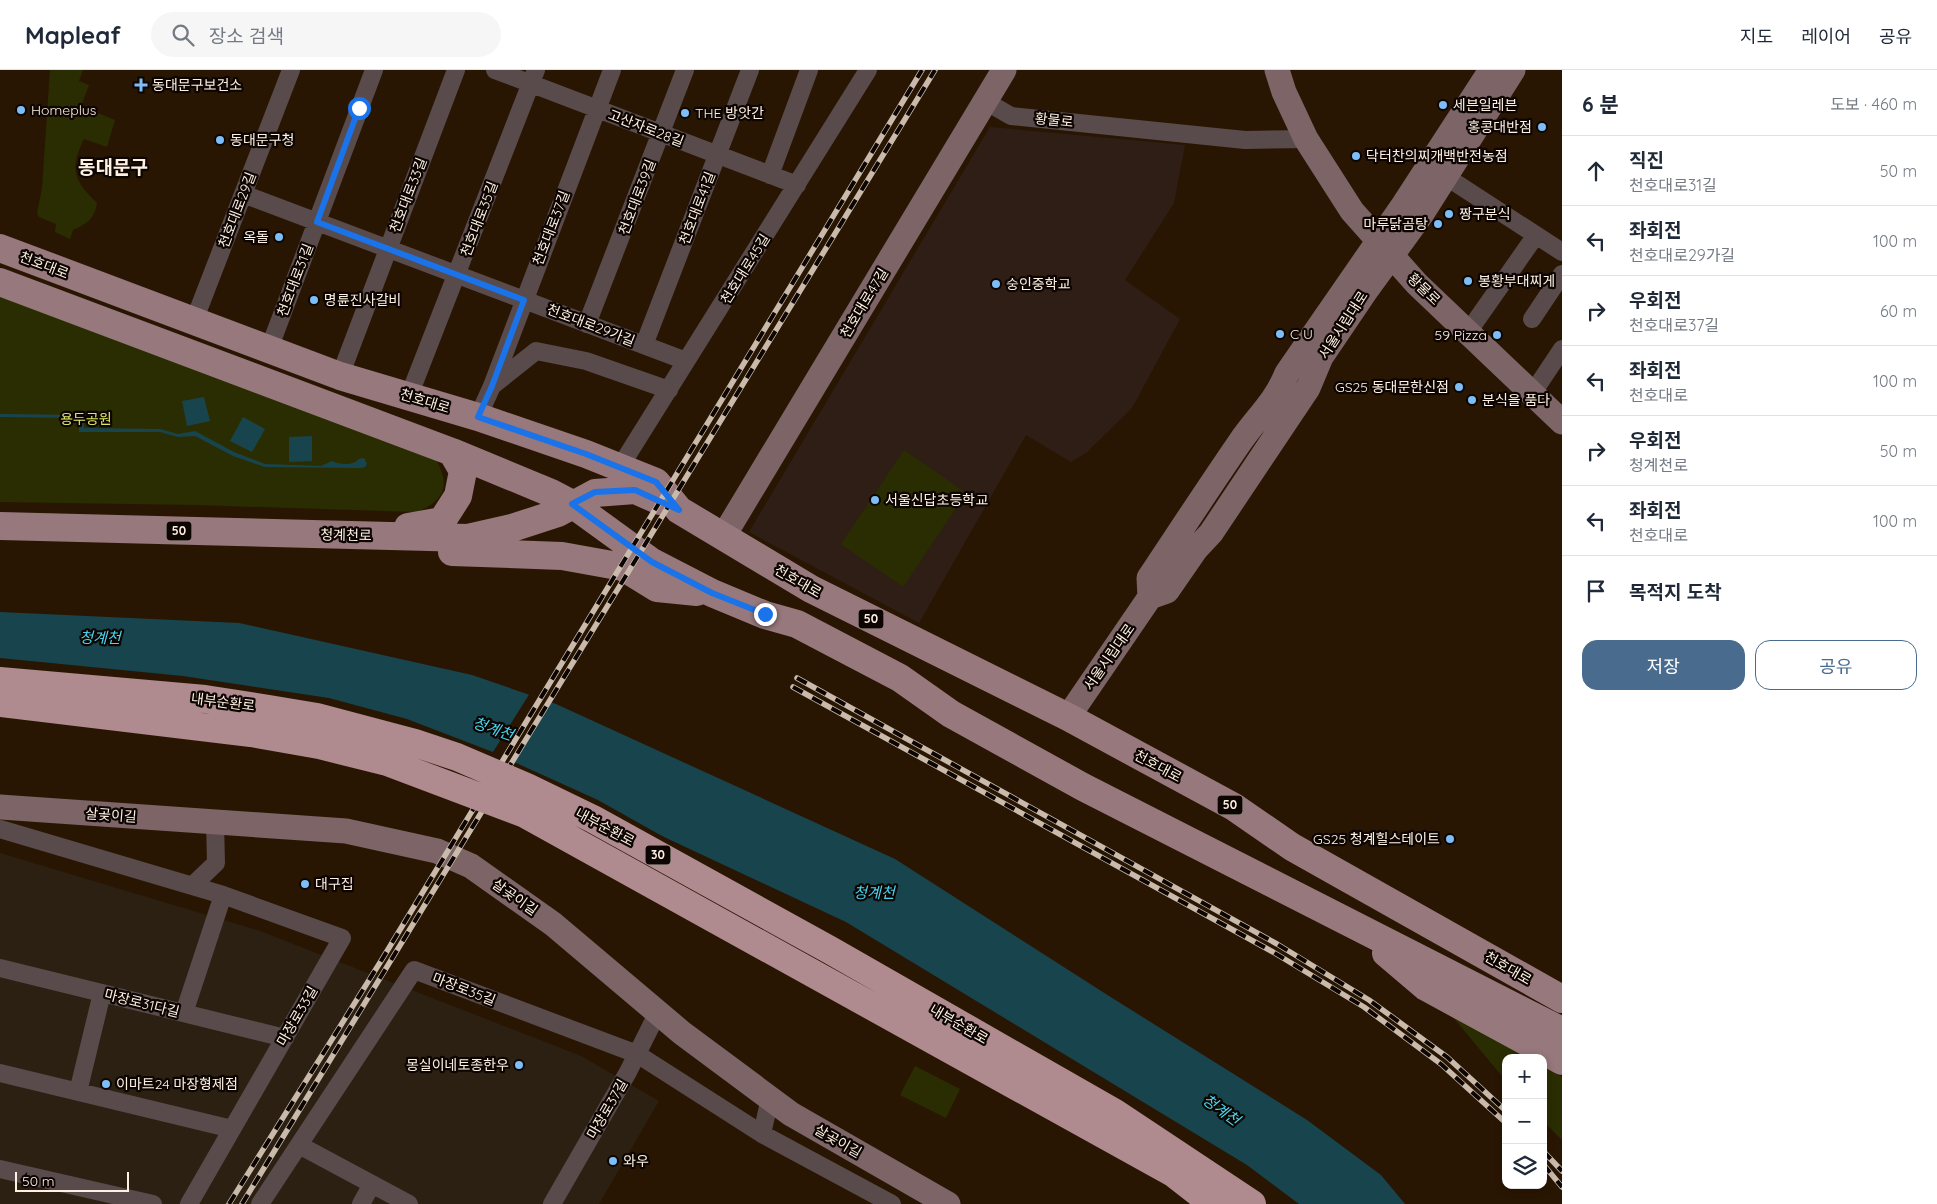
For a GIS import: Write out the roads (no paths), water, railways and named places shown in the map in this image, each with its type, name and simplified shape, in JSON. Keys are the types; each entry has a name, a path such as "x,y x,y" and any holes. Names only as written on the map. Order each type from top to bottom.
{"highway":[{"name":"내부순환로","path":"0,681 205,699 269,708 325,720 457,756 527,786 593,819 830,950 1115,1113 1252,1204"},
{"name":"내부순환로","path":"0,703 251,733 319,745 386,762 525,814 1173,1173 1213,1204"}],"main road":[{"name":"천호대로47길","path":"723,536 1004,70"},
{"name":"황물로","path":"1278,70 1284,92 1306,139 1352,211 1417,284 1562,422"},
{"name":"서울시립대로","path":"1384,249 1404,204 1490,70"},
{"name":"서울시립대로","path":"1068,717 1150,597 1149,578 1242,440 1281,388 1292,365 1384,249 1421,215 1513,70"},
{"name":"천호대로","path":"0,248 340,376 478,417 620,466 656,482 679,510 810,589 1068,717 1234,807 1292,847 1562,999"},
{"path":"0,282 452,452 551,492 572,504 652,562 712,593 765,614 797,624 900,678 951,714 1083,787 1562,1032"},
{"path":"358,536 442,521 458,496 463,471 452,452"},
{"name":"청계천로","path":"0,526 468,538 512,528 558,513 595,492 635,490 679,510"},
{"path":"358,536 407,551 562,556 623,567 656,588 712,593"},
{"name":"살곶이길","path":"0,807 346,831 437,851 471,866 553,924 682,1033 791,1114 948,1204"},
{"path":"1388,900 1470,927 1562,977"},
{"path":"1346,920 1426,987 1562,1062"}],"street":[{"name":"천호대로29길","path":"194,321 291,70"},
{"name":"천호대로31길","path":"269,349 374,70"},
{"name":"천호대로33길","path":"340,376 456,70"},
{"name":"고산자로28길","path":"495,70 533,77 597,109 797,185"},
{"name":"천호대로37길","path":"478,417 492,386 612,70"},
{"name":"천호대로39길","path":"587,324 662,134 685,70"},
{"name":"천호대로41길","path":"644,345 750,70"},
{"path":"770,175 809,70"},
{"name":"천호대로45길","path":"620,466 868,70"},
{"name":"천호대로35길","path":"409,396 458,275 533,77"},
{"name":"황물로","path":"985,101 1011,116 1245,140 1306,139"},
{"path":"1445,176 1562,252"},
{"name":"천호대로29가길","path":"243,194 686,362"},
{"path":"1468,332 1536,235"},
{"path":"1532,318 1562,274"},
{"path":"1532,394 1562,349"},
{"name":"천호대로37길","path":"492,386 536,351 586,361 669,390"},
{"path":"192,886 216,863 215,823"},
{"name":"마장로33길","path":"0,828 223,895 342,938 189,1204"},
{"path":"184,1013 223,895"},
{"name":"마장로31다길","path":"0,968 285,1038"},
{"name":"마장로35길","path":"260,1204 414,970 637,1054 762,1134 892,1204"},
{"path":"78,1092 102,993"},
{"name":"마장로37길","path":"552,1204 637,1054 658,1012"},
{"path":"0,1073 232,1129"},
{"path":"762,1134 770,1098"},
{"path":"300,1145 409,1204"},
{"path":"0,1169 154,1204"},
{"path":"361,1204 372,1184"}],"water":[{"path":"204,397 210,421 187,426 182,401"},
{"path":"0,414 84,415 84,428 160,429 178,434 195,431 234,452 265,464 321,466 332,461 351,464 360,458 364,458 367,464 361,468 265,467 233,456 195,436 178,437 160,432 79,432 79,418 0,417"},
{"path":"243,417 265,429 252,452 230,441"},
{"path":"312,436 312,461 289,462 289,437"},
{"name":"청계천","path":"0,612 239,623 472,675 556,704 895,859 1307,1120 1381,1175 1405,1204 1299,1204 1247,1165 846,922 491,756 248,687 0,668"}],"railway":[{"path":"229,1204 381,961 922,70"},
{"path":"242,1204 935,70"},
{"path":"797,678 1277,944 1369,1000 1447,1057 1502,1107"},
{"path":"793,687 1273,952 1364,1007 1441,1064 1502,1119"},
{"path":"1547,1155 1562,1171"},
{"path":"1547,1169 1562,1187"}],"place":[{"name":"동대문구보건소","path":"141,85"},
{"name":"세븐일레븐","path":"1443,105"},
{"name":"Homeplus","path":"21,110"},
{"name":"THE 방앗간","path":"685,113"},
{"name":"홍콩대반점","path":"1542,127"},
{"name":"동대문구청","path":"220,140"},
{"name":"닥터찬의찌개백반전농점","path":"1356,156"},
{"name":"짱구분식","path":"1449,214"},
{"name":"마루닭곰탕","path":"1438,224"},
{"name":"옥돌","path":"279,237"},
{"name":"봉황부대찌게","path":"1468,281"},
{"name":"숭인중학교","path":"996,284"},
{"name":"명륜진사갈비","path":"314,300"},
{"name":"C U","path":"1280,334"},
{"name":"59 Pizza","path":"1497,335"},
{"name":"GS25 동대문한신점","path":"1459,387"},
{"name":"분식을 품다","path":"1472,400"},
{"name":"서울신답초등학교","path":"875,500"},
{"name":"GS25 청계힐스테이트","path":"1450,839"},
{"name":"대구집","path":"305,884"},
{"name":"몽실이네토종한우","path":"519,1065"},
{"name":"이마트24 마장형제점","path":"106,1084"},
{"name":"와우","path":"613,1161"}],"district":[{"name":"동대문구","path":"113,167"}],"park label":[{"name":"용두공원","path":"86,419"}]}
